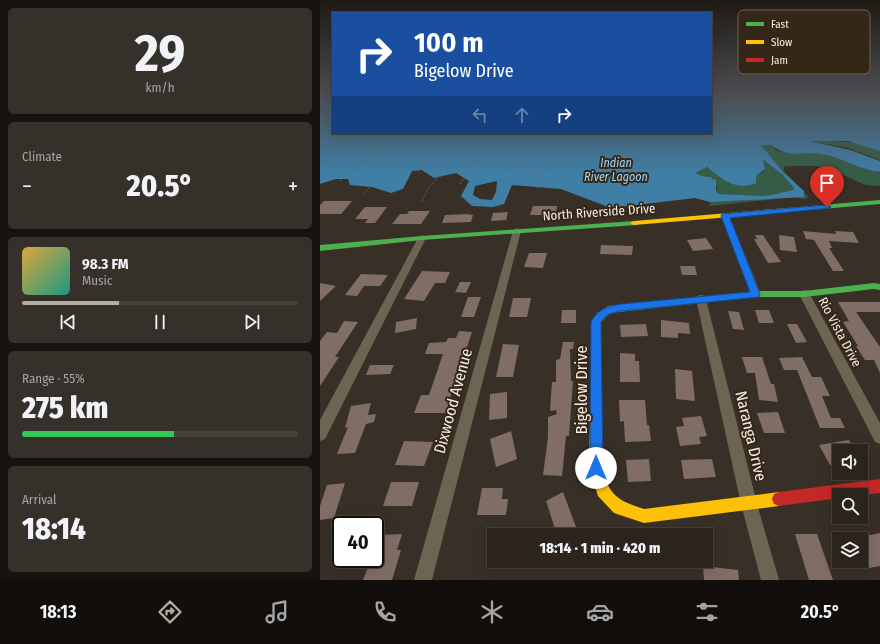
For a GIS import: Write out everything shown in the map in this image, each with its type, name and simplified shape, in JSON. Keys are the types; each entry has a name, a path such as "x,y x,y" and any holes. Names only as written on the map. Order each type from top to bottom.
{"street":[{"name":"North Riverside Drive","path":"320,248 422,238 725,216 880,202"},
{"path":"725,216 756,294"},
{"name":"Dixwood Avenue","path":"423,580 517,231"},
{"path":"320,434 422,238"},
{"path":"804,294 874,286 880,287"},
{"name":"Rio Vista Drive","path":"756,294 804,294 880,437"},
{"name":"Bigelow Drive","path":"756,294 621,308 608,310 600,316 596,322 596,468 603,491 619,508 644,516 749,504 880,486"},
{"name":"Naranga Drive","path":"701,299 749,504 770,580"}],"path":[{"path":"320,162 344,137"},
{"path":"340,180 379,144"},
{"path":"422,201 428,188 436,180 448,157"},
{"path":"537,188 544,168 552,157"},
{"path":"418,172 425,158"},
{"path":"460,184 467,176 478,158"},
{"path":"514,186 520,159"},
{"path":"364,194 372,184"}],"green space":[{"path":"815,140 856,143 880,151 880,160 846,147 812,142"},
{"path":"774,144 775,150 781,152 821,153 880,173 880,186 866,185 832,169 816,166 787,166 784,167 784,171 808,197 805,199 794,197 709,206 711,201 768,198 789,193 797,188 760,145"},
{"path":"762,160 783,175 794,188 793,190 766,196 719,194 716,192 717,187 709,176 702,176 695,173 706,167 721,178 732,183 744,186 751,185 756,176 764,171 765,166"}],"water":[{"name":"Indian River Lagoon","path":"320,121 332,121 332,134 712,134 712,121 880,121 880,151 848,141 809,141 850,150 880,161 880,172 865,169 821,154 796,154 784,152 772,145 761,145 783,172 804,191 804,197 710,202 695,198 611,208 561,189 512,185 504,204 493,207 472,206 461,196 469,181 456,173 434,178 422,170 412,171 403,189 391,193 372,187 350,185 348,179 336,179 320,184","holes":["763,160 783,175 794,188 793,190 766,196 719,194 716,192 716,179 713,180 711,178 712,177 702,176 695,173 707,167 729,182 742,186 749,185 756,183 756,176 765,169","497,181 496,192 492,200 480,199 473,195 475,186"]}],"building":[{"path":"324,201 352,201 341,214 320,214 320,205"},
{"path":"533,206 557,206 556,215 530,215"},
{"path":"365,207 387,207 375,223 365,223 368,219 355,219"},
{"path":"409,211 430,211 421,224 392,224 400,214 407,214"},
{"path":"508,212 506,220 491,221 493,213"},
{"path":"445,215 473,215 471,222 442,223"},
{"path":"803,231 836,234 835,231 853,232 859,243 829,241 832,248 829,248 844,271 833,271 814,240 806,239"},
{"path":"755,235 763,235 781,262 768,263 754,239 757,239"},
{"path":"779,235 794,237 797,252 780,250"},
{"path":"706,238 713,249 693,251 687,240"},
{"path":"601,245 633,246 632,255 600,254"},
{"path":"529,253 547,253 543,268 524,267"},
{"path":"680,266 695,266 697,275 682,275"},
{"path":"422,271 450,272 445,283 435,283 424,301 404,299"},
{"path":"361,274 388,275 380,286 364,286 357,296 345,295"},
{"path":"460,282 471,282 466,293 455,292"},
{"path":"320,283 336,286 320,301"},
{"path":"468,297 481,297 474,317 461,317"},
{"path":"513,298 531,298 527,317 509,317"},
{"path":"838,302 880,302 880,312 856,312 880,347 880,373 874,360 865,360 856,346 858,346 843,322 849,321"},
{"path":"562,310 576,310 576,323 561,323"},
{"path":"755,310 769,310 774,323 759,323"},
{"path":"728,311 739,312 744,330 733,329"},
{"path":"417,318 416,329 395,333 396,322"},
{"path":"661,320 689,323 690,334 678,333 678,338 661,337"},
{"path":"344,321 358,322 335,357 339,357 320,386 320,341 327,332 337,333"},
{"path":"646,324 648,336 621,337 620,325"},
{"path":"787,324 797,324 807,342 796,343"},
{"path":"459,331 472,332 466,350 463,350 446,413 414,413 421,395 429,395 443,354 425,354 429,343 446,342 448,338 456,338"},
{"path":"563,342 574,342 573,349 570,349 571,381 573,381 569,436 566,436 562,476 543,475 548,437 548,417 557,414 556,410 550,411 552,382 556,382 556,360 560,359"},
{"path":"503,344 519,345 513,377 496,377"},
{"path":"620,353 635,354 635,361 639,361 640,382 620,382"},
{"path":"742,357 762,357 771,384 774,384 778,402 759,400 755,373 747,373"},
{"path":"802,357 812,377 821,377 830,396 822,396 831,418 840,418 845,428 820,428 797,370 784,370 779,358"},
{"path":"370,365 394,365 390,374 366,375"},
{"path":"675,369 692,371 695,401 676,399"},
{"path":"507,392 507,418 489,420 490,394"},
{"path":"619,400 645,400 647,425 649,425 651,441 625,442 624,421 620,422"},
{"path":"371,403 368,415 376,414 374,422 366,424 355,453 337,454 348,427 345,428 351,406"},
{"path":"778,412 785,433 764,433 757,413"},
{"path":"701,416 707,436 699,437 701,444 680,446 676,427 684,426 682,418"},
{"path":"511,431 517,459 496,467 490,439"},
{"path":"849,440 851,444 832,444 832,465 830,465 819,445"},
{"path":"404,441 433,442 424,466 395,465"},
{"path":"649,459 651,481 628,482 626,460"},
{"path":"712,459 716,477 684,479 681,460"},
{"path":"391,482 419,482 412,506 383,506"},
{"path":"345,483 335,516 332,516 332,518 320,520 320,506 327,485"},
{"path":"482,488 503,488 502,499 508,499 506,515 477,515"},
{"path":"563,492 576,527 555,528 546,501"},
{"path":"880,533 880,566 869,568 868,566 868,536"},
{"path":"402,534 397,550 401,550 392,580 363,580 368,568 384,568 384,535"},
{"path":"795,534 817,534 833,580 809,580"},
{"path":"713,567 738,570 739,580 704,580 703,568"}],"traffic: fast":[{"path":"787,210 880,202"},
{"path":"320,248 422,238 634,223"},
{"path":"596,371 596,322 600,316 608,310 756,294 804,294 874,286 880,287"}],"traffic: slow":[{"path":"634,223 787,210"},
{"path":"596,371 596,468 603,491 619,508 644,516 779,499"}],"traffic: jam":[{"path":"779,499 880,486"}],"route":[{"path":"596,468 596,322 600,316 608,310 621,308 756,294 725,216 827,207"}]}
